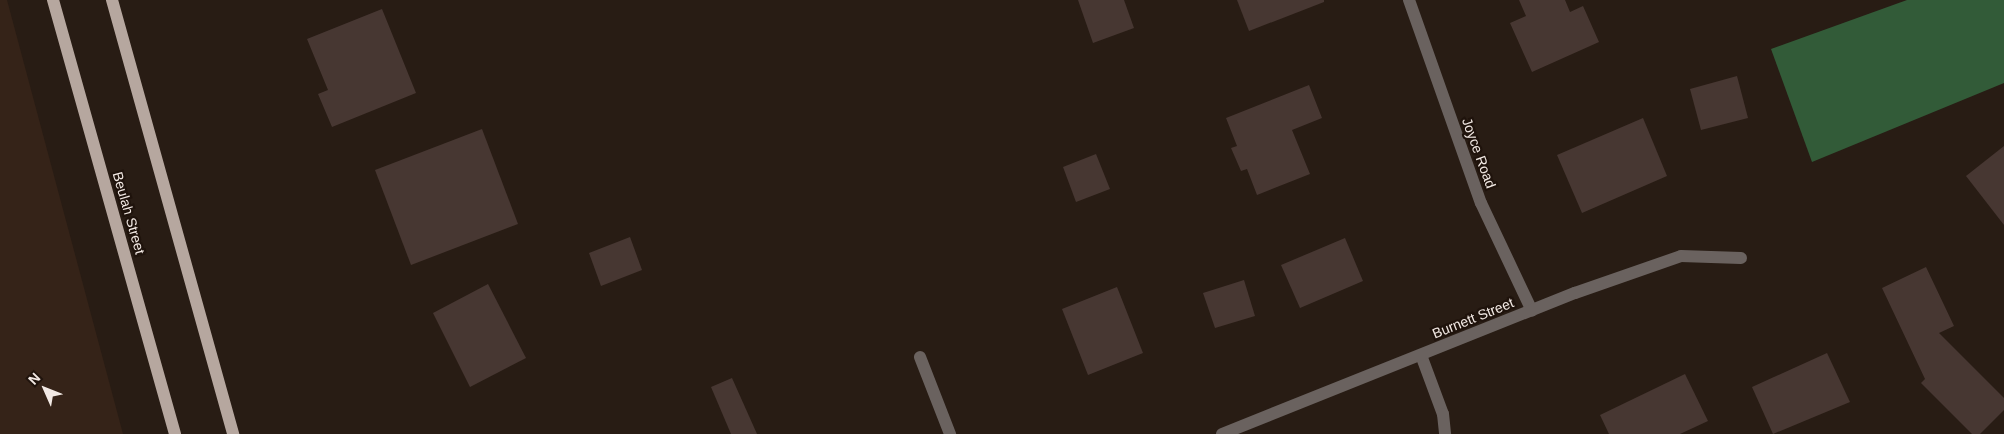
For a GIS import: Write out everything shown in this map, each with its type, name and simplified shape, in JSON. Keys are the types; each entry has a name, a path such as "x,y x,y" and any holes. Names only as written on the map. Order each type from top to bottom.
{"main road":[{"name":"Beulah Street","path":"53,0 175,434"},
{"path":"112,0 233,434"}],"street":[{"name":"Joyce Road","path":"1409,0 1481,203 1532,311"},
{"name":"Burnett Street","path":"1222,434 1532,311 1681,256 1742,258"},
{"path":"1422,355 1443,414 1445,434"},
{"path":"920,357 950,434"}],"shaded area":[{"path":"0,0 7,0 123,434 0,434"}],"green space":[{"path":"1907,0 2004,0 2004,83 1812,162 1771,49"}],"building":[{"path":"1078,0 1124,0 1134,28 1093,43"},
{"path":"1237,0 1324,0 1324,2 1249,31"},
{"path":"1519,0 1565,0 1570,12 1583,6 1599,42 1532,72 1510,23 1526,16"},
{"path":"382,9 416,93 332,127 318,94 328,90 307,39"},
{"path":"1737,76 1748,118 1701,130 1690,89"},
{"path":"1309,85 1322,118 1292,130 1310,174 1257,195 1247,169 1241,171 1231,148 1237,146 1226,118"},
{"path":"1643,118 1667,176 1582,213 1557,155"},
{"path":"482,129 518,224 411,265 375,170"},
{"path":"2004,146 2004,225 1966,176"},
{"path":"1096,154 1110,189 1076,202 1063,167"},
{"path":"630,237 642,270 601,286 589,253"},
{"path":"1345,238 1363,281 1300,308 1281,265"},
{"path":"1926,267 1954,326 1939,333 2004,398 2004,410 1980,434 1972,434 1921,383 1925,379 1882,288"},
{"path":"1244,280 1255,316 1215,328 1203,293"},
{"path":"488,284 526,358 470,387 433,313"},
{"path":"1117,287 1143,353 1088,375 1062,309"},
{"path":"1827,353 1850,402 1773,434 1752,387"},
{"path":"1685,374 1708,421 1680,434 1609,434 1600,415"},
{"path":"732,378 757,434 731,434 711,387"}]}
